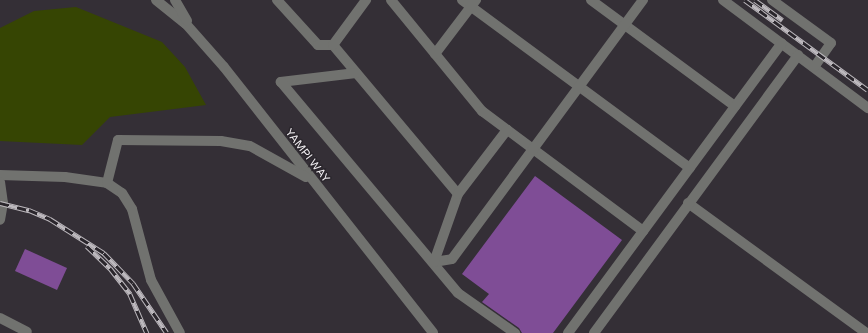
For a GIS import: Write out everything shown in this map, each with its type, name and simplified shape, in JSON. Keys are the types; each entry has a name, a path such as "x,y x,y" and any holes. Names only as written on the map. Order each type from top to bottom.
{"street":[{"name":"YAMPI WAY","path":"156,0 176,15 224,66 310,179 433,333"},
{"path":"175,0 195,34"},
{"path":"277,0 318,46 333,45 366,0"},
{"path":"391,0 482,111 643,231"},
{"path":"462,0 473,3 579,87 690,168"},
{"path":"591,0 735,106"},
{"path":"434,262 452,259 643,0"},
{"path":"723,0 868,108"},
{"path":"772,0 832,43 814,67"},
{"path":"435,54 473,3"},
{"path":"568,333 782,43"},
{"path":"333,45 458,194"},
{"path":"594,333 798,55"},
{"path":"356,73 281,82 458,292 515,333"},
{"path":"434,262 458,194 507,130"},
{"path":"107,183 118,140 221,141 250,146 310,179"},
{"path":"0,175 65,177 107,183 122,193 132,209 151,280 180,333"},
{"path":"0,182 3,203 0,220"},
{"path":"688,203 866,333"},
{"path":"0,318 27,332"}],"green space":[{"path":"76,7 162,42 185,67 206,105 110,117 82,145 0,141 0,28 34,11"}],"building":[{"path":"535,176 622,240 553,333 522,333 519,328 482,302 489,294 462,274"},
{"path":"25,249 67,268 57,290 15,271"}],"railway":[{"path":"745,0 868,90"},
{"path":"755,0 783,20"},
{"path":"0,203 29,210 50,219 104,253 133,283 167,333"},
{"path":"87,246 110,268 130,294 147,333"}]}
